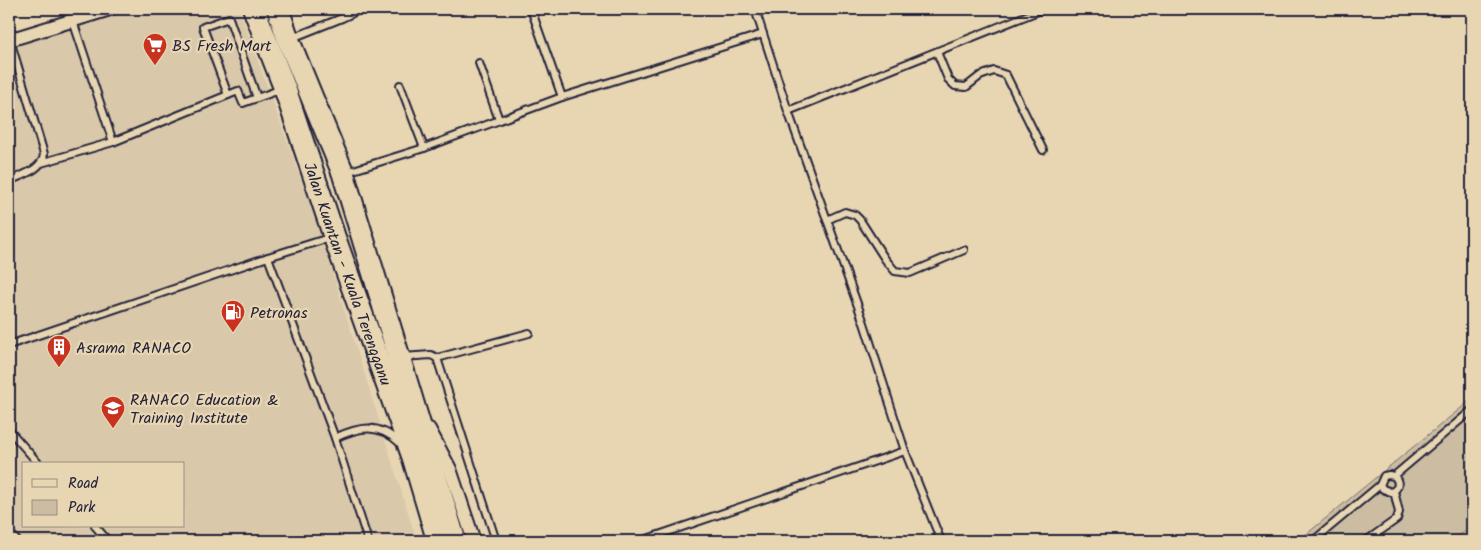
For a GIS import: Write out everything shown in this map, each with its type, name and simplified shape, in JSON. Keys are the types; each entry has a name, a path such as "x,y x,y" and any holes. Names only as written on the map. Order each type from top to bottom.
{"highway":[{"name":"Jalan Kuantan - Kuala Terengganu","path":"254,9 285,88 330,177 334,236 413,456 438,541"},
{"name":"Jalan Kuantan - Kuala Terengganu","path":"278,9 330,177 399,358 455,541"}],"street":[{"path":"9,40 73,21 102,10"},
{"path":"409,391 450,469 474,541"}],"lane":[{"path":"288,39 361,9"},
{"path":"531,9 562,97"},
{"path":"756,9 788,111 864,323 905,451 941,541"},
{"path":"788,111 1043,9"},
{"path":"228,95 203,27 229,18 257,98"},
{"path":"73,21 113,142"},
{"path":"330,177 424,148 562,97 764,34"},
{"path":"9,40 44,154 42,163"},
{"path":"937,52 948,78 956,86 966,86 980,76 994,70 1006,75 1043,150"},
{"path":"479,63 499,120"},
{"path":"400,85 424,148"},
{"path":"9,181 42,163 113,142 228,95 239,92 243,103 285,88"},
{"path":"827,220 845,212 855,216 895,271 910,273 964,250"},
{"path":"9,346 268,256 334,236"},
{"path":"268,256 335,438 368,541"},
{"path":"399,358 431,355 437,358 529,333"},
{"path":"437,358 496,541"},
{"path":"1313,541 1380,485 1384,476 1394,476 1472,410"},
{"path":"335,438 350,430 362,427 381,431 392,436 413,456"},
{"path":"9,430 37,462"},
{"path":"641,541 905,451"},
{"path":"1366,541 1397,519 1399,512 1394,491 1398,484 1394,476"},
{"path":"1380,485 1387,492 1394,491"},
{"path":"97,528 108,541"},
{"path":"9,532 17,541"}],"shaded area":[{"path":"134,9 239,9 317,223 417,541 9,541 9,48"}],"green space":[{"path":"1472,399 1472,527 1451,541 1298,541"}],"place":[{"name":"BS Fresh Mart","path":"155,66"},
{"name":"Petronas","path":"233,333"},
{"name":"Asrama RANACO","path":"59,368"},
{"name":"RANACO Education & Training Institute","path":"113,429"}]}
